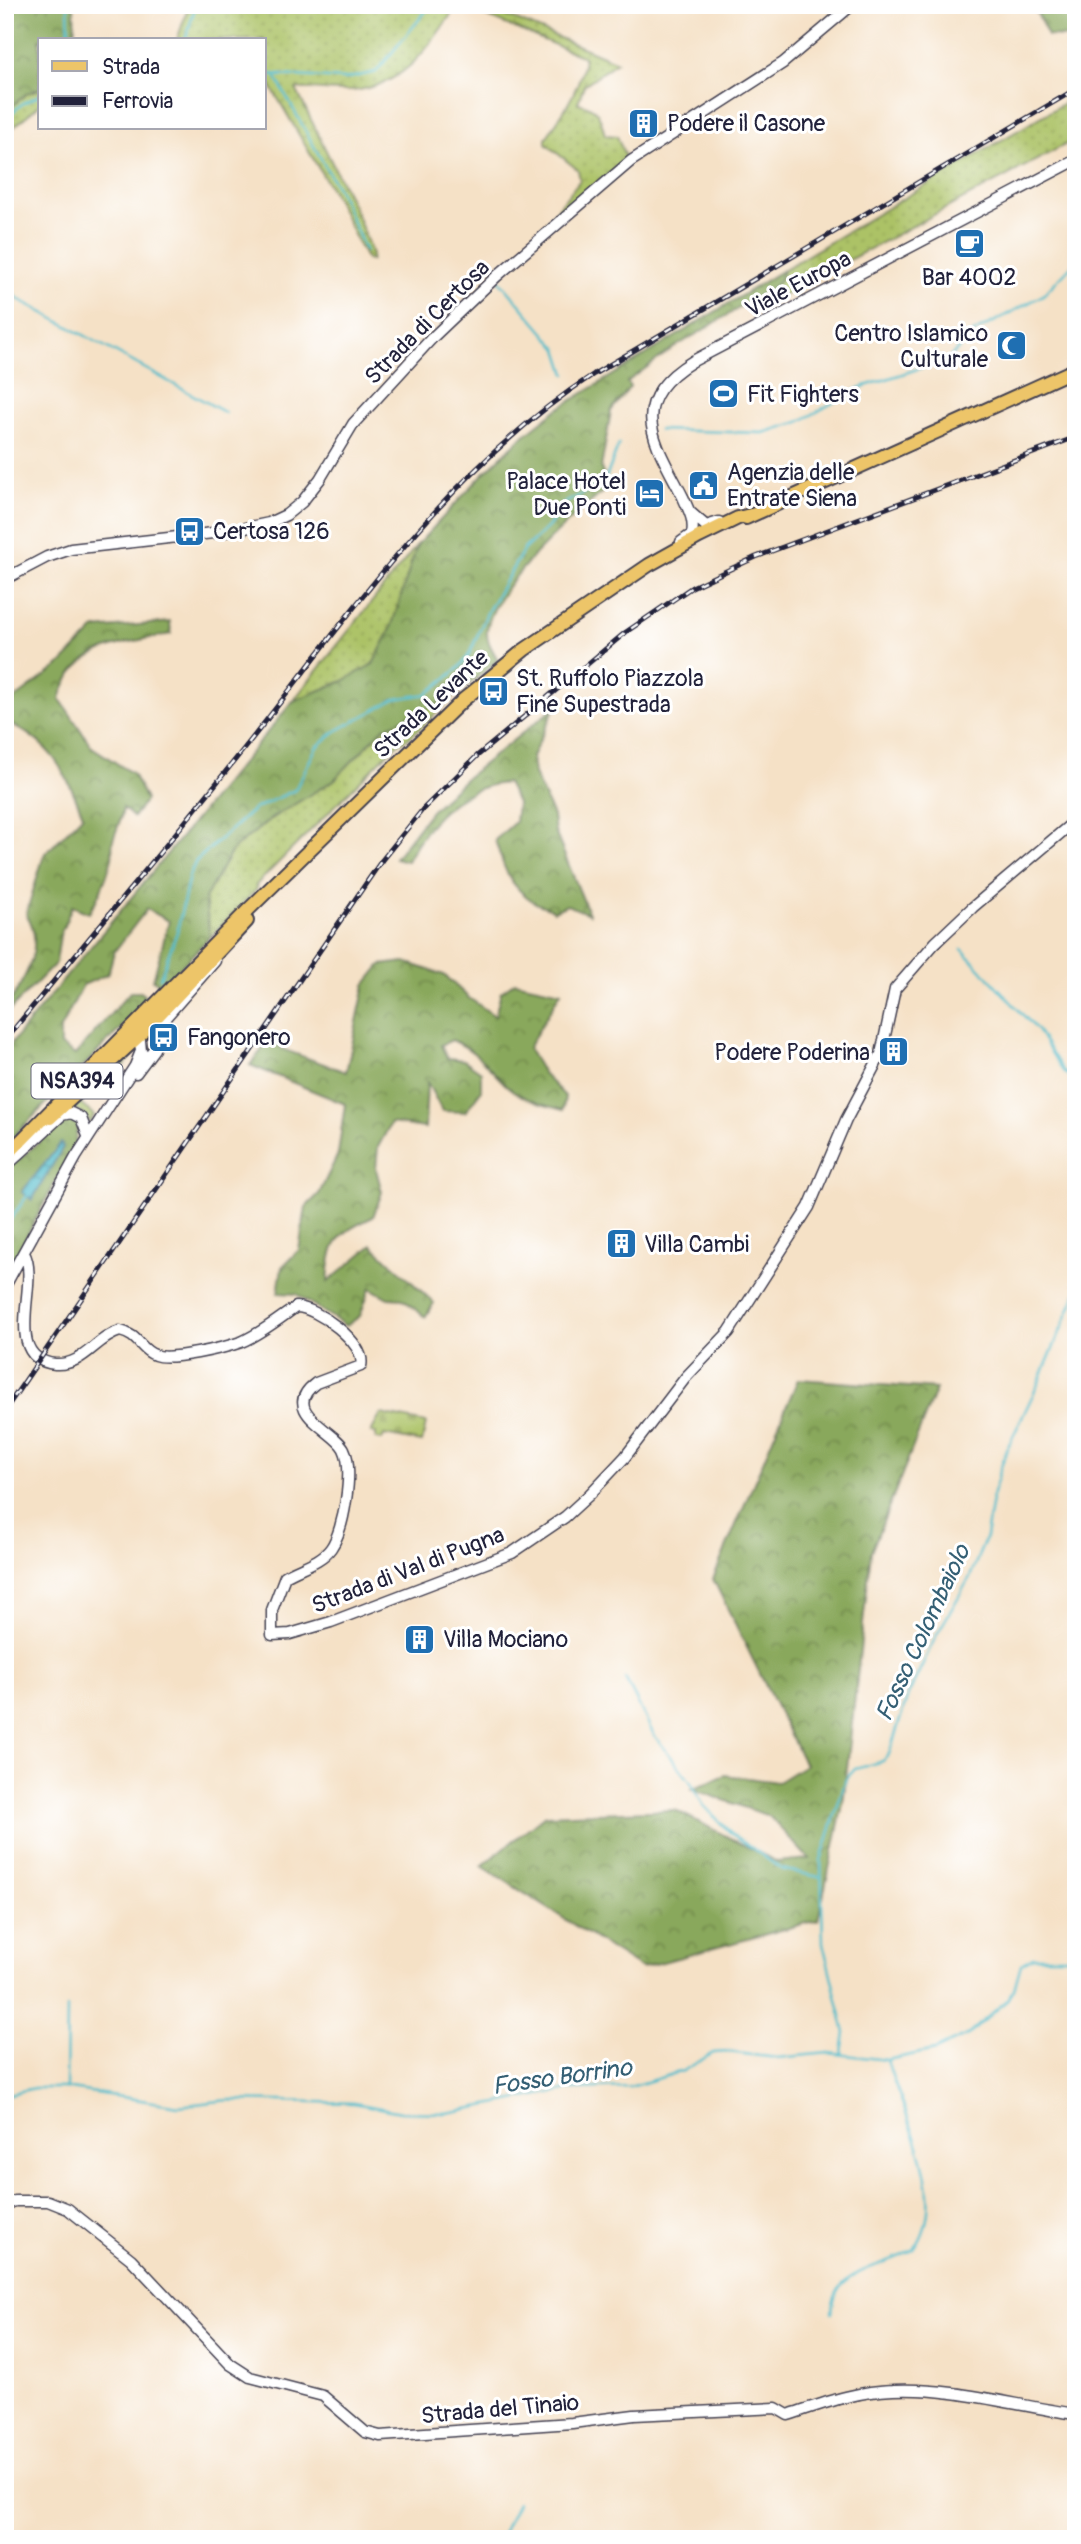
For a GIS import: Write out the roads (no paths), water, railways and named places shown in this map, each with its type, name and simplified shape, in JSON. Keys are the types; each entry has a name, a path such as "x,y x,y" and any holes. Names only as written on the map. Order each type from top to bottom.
{"main road":[{"name":"Strada Levante","path":"637,575 664,555 744,517 1076,369"},
{"name":"Strada Levante","path":"141,1028 273,887 463,700 566,620 637,575 744,517"},
{"name":"Strada Levante","path":"141,1028 223,949 273,887"},
{"name":"NSA394","path":"5,1157 68,1105 141,1028"}],"street":[{"name":"Strada di Certosa","path":"5,579 47,557 71,549 219,533 261,525 286,515 302,502 320,479 353,424 432,338 497,276 631,160 783,63 852,5"},
{"name":"Viale Europa","path":"689,509 655,442 650,423 654,403 676,373 711,351 1076,160"},
{"path":"689,509 706,526 744,517"},
{"path":"664,555 692,534 689,509"},
{"name":"Strada di Val di Pugna","path":"24,1253 29,1269 18,1307 17,1331 27,1352 47,1364 71,1363 120,1331 130,1333 150,1352 159,1356 175,1356 240,1342 296,1307 306,1307 317,1313 341,1330 357,1348 362,1357 360,1366 316,1383 310,1388 305,1404 307,1414 344,1447 347,1458 346,1497 338,1535 323,1556 285,1576 272,1610 272,1635 290,1634 331,1622 476,1569 512,1553 540,1536 581,1502 625,1457 686,1377 729,1332 818,1191 846,1120 881,1054 895,989 935,943 973,906 1076,820"},
{"path":"103,1114 147,1059 167,1014 204,977 223,949"},
{"path":"5,1286 88,1136 137,1062 141,1051 141,1028"},
{"path":"141,1028 157,1041"},
{"path":"5,1167 62,1115 71,1114 81,1118 88,1136"},
{"name":"Strada del Tinaio","path":"5,2205 15,2202 48,2202 68,2209 131,2259 230,2364 250,2377 323,2396 365,2432 380,2436 572,2423 634,2415 776,2407 788,2415 849,2395 894,2389 959,2395 1076,2414"}],"water":[{"path":"61,1143 63,1147 32,1200 22,1192"}],"waterway":[{"path":"68,5 69,38"},
{"path":"186,38 196,5"},
{"path":"266,74 345,79 376,72 431,5"},
{"path":"274,74 340,193 366,252"},
{"path":"5,119 23,103 38,96"},
{"path":"659,430 763,433 799,422 859,388 948,359 975,332 1043,295 1076,261"},
{"path":"499,280 558,349 566,374"},
{"path":"5,289 20,300 226,413"},
{"path":"160,978 177,932 189,876 196,861 254,809 295,790 316,748 334,732 395,699 427,694 459,668 469,655 488,611 524,549 549,526 563,504 606,478 619,444"},
{"path":"962,949 1037,1030 1063,1071 1076,1082"},
{"path":"5,1227 27,1196"},
{"name":"Fosso Colombaiolo","path":"842,2053 845,2032 823,1943 821,1860 846,1779 855,1769 883,1761 889,1754 908,1695 936,1636 970,1577 986,1537 993,1493 1006,1451 1076,1294"},
{"path":"625,1678 654,1735 690,1781 704,1806 730,1832 781,1869 819,1877"},
{"name":"Fosso Borrino","path":"5,2095 34,2088 64,2088 179,2106 228,2100 278,2101 354,2103 401,2112 447,2113 570,2089 630,2087 683,2071 713,2053 728,2052 777,2058 829,2053 887,2060 935,2050 969,2034 1006,2001 1014,1989 1021,1964 1033,1957 1076,1957"},
{"path":"66,2088 67,2008"},
{"path":"832,2313 841,2286 862,2271 914,2249 925,2228 927,2181 921,2156 887,2060"},
{"path":"499,2539 517,2503"}],"railway":[{"path":"5,1040 162,851 369,588 451,494 495,451 543,411 594,374 1076,89"},
{"path":"5,1410 382,860 423,809 477,756 626,632 692,587 756,557 1076,437"}],"place":[{"name":"Podere il Casone","path":"644,123"},
{"name":"Bar 4002","path":"969,243"},
{"name":"Centro Islamico Culturale","path":"1011,346"},
{"name":"Fit Fighters","path":"724,394"},
{"name":"Agenzia delle Entrate Siena","path":"704,485"},
{"name":"Palace Hotel Due Ponti","path":"649,494"},
{"name":"Certosa 126","path":"190,531"},
{"name":"St. Ruffolo Piazzola Fine Supestrada","path":"493,691"},
{"name":"Fangonero","path":"164,1037"},
{"name":"Podere Poderina","path":"893,1052"},
{"name":"Villa Cambi","path":"621,1244"},
{"name":"Villa Mociano","path":"420,1639"}]}
